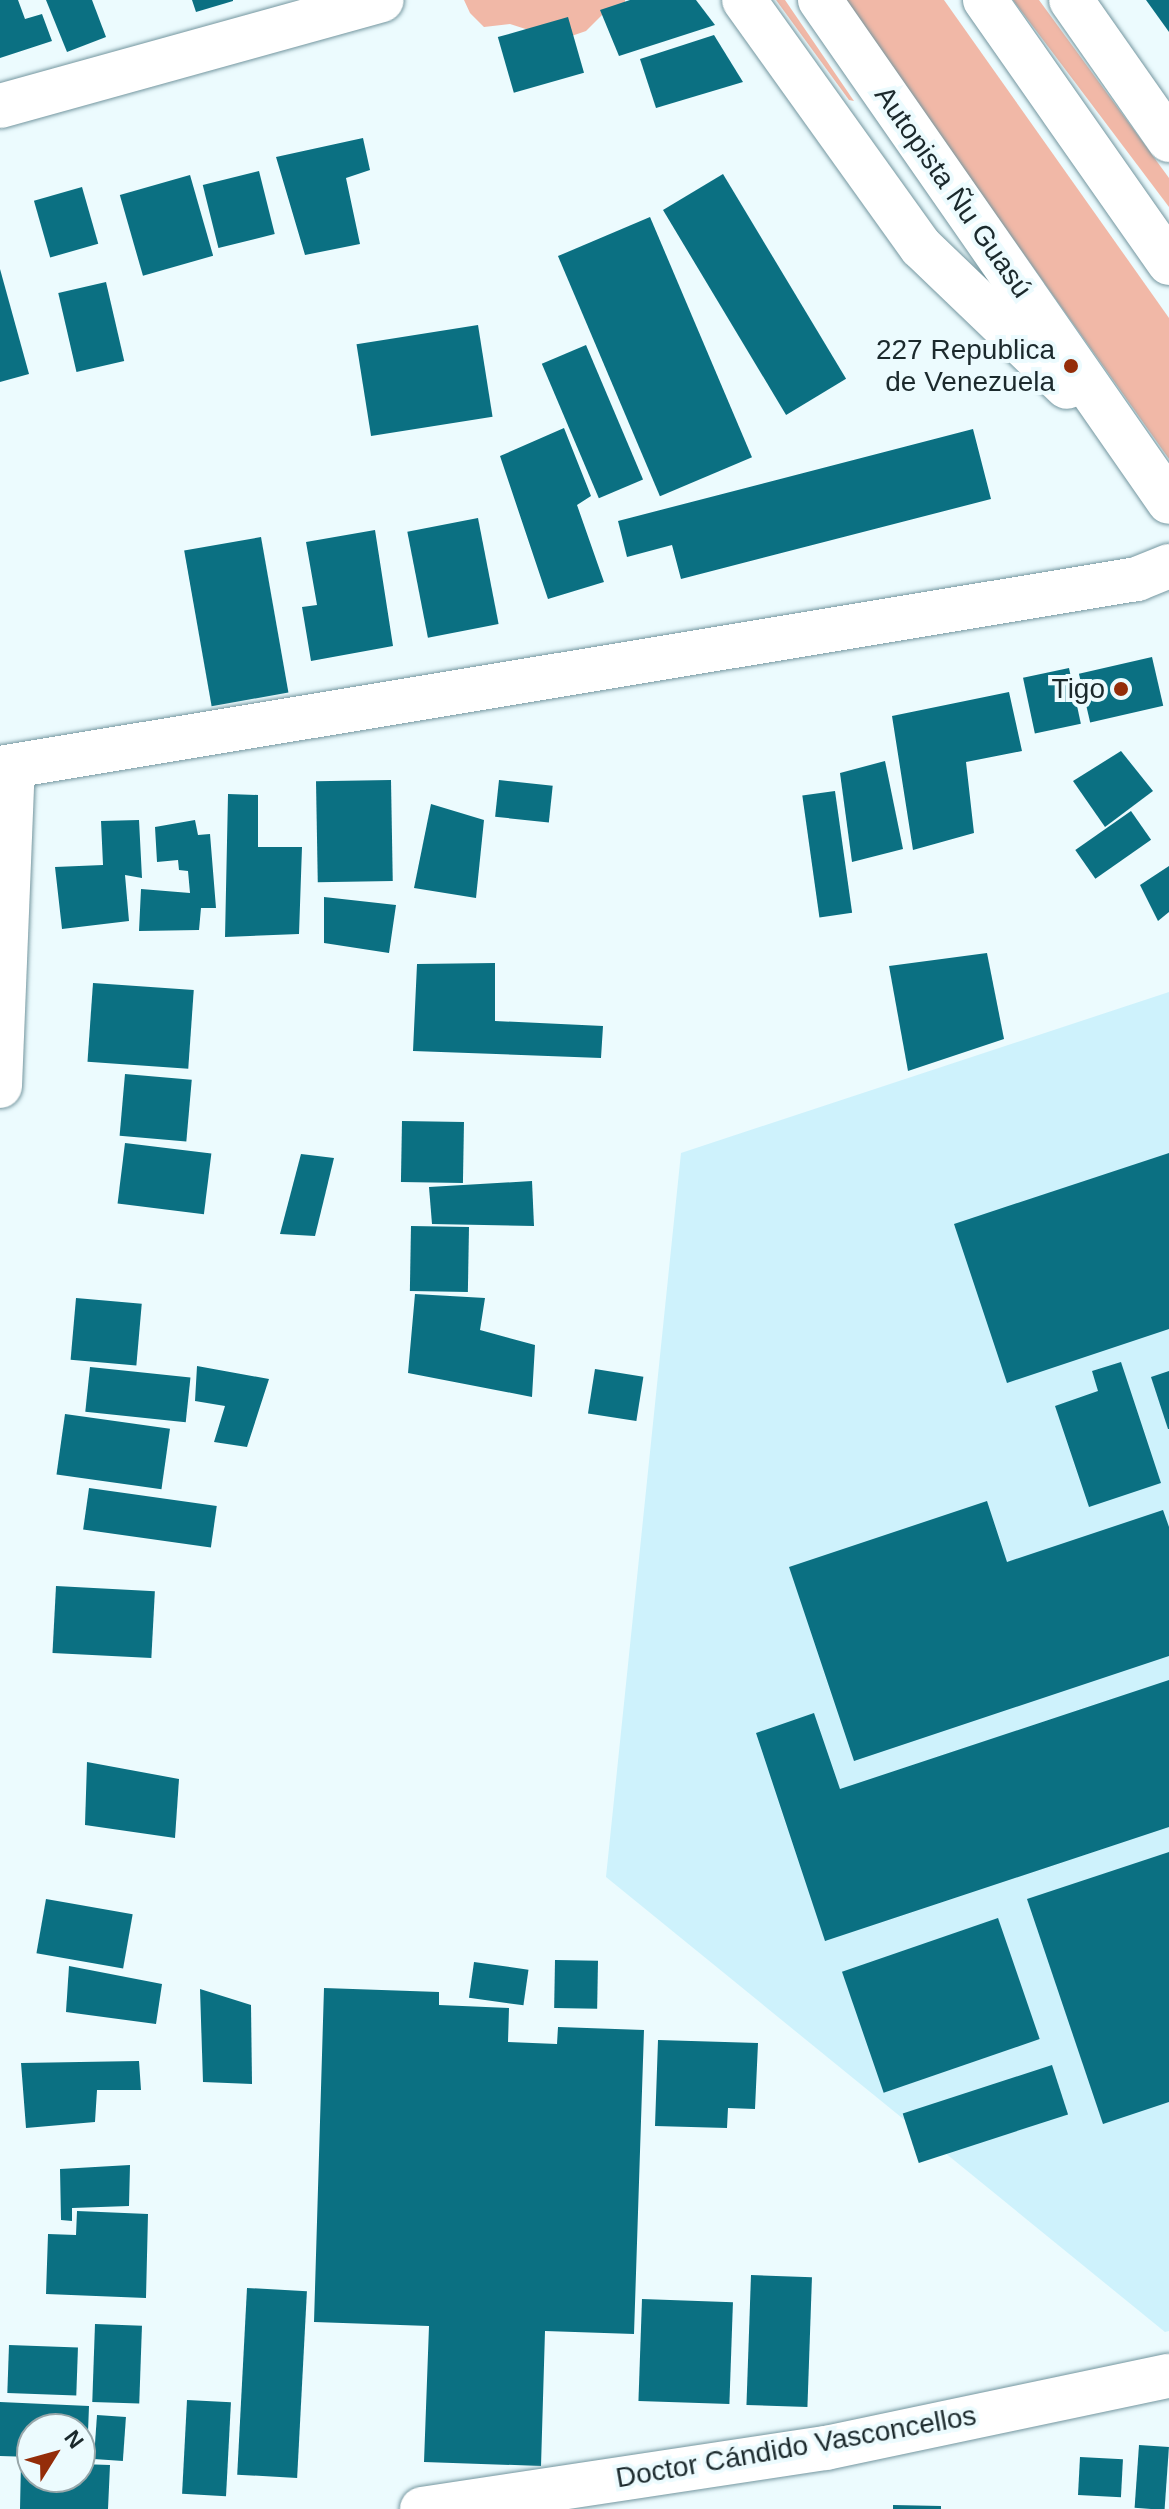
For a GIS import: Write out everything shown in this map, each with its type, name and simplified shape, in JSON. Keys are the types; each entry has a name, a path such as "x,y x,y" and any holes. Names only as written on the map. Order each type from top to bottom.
{"main road":[{"path":"0,106 382,0"},
{"path":"744,0 921,247 1129,445"},
{"name":"Autopista Ñu Guasú","path":"820,0 1169,502"},
{"path":"985,0 1169,260"},
{"path":"1071,0 1169,140"},
{"path":"0,1086 6,768 1137,579 1169,566"},
{"name":"Doctor Cándido Vasconcellos","path":"422,2509 826,2448 1169,2376"}],"shaded area":[{"path":"464,0 625,2 602,15 586,31 560,40 510,24 484,27 470,13"},
{"path":"776,0 785,0 854,101 849,100"},
{"path":"844,0 944,0 1169,318 1169,459"},
{"path":"1013,0 1039,0 1169,178 1169,207"},
{"path":"1169,992 1169,2331 1165,2332 606,1877 681,1153"}],"building":[{"path":"0,0 18,0 25,19 42,14 52,41 0,58"},
{"path":"46,0 92,0 106,37 67,52"},
{"path":"192,0 233,0 233,1 196,12"},
{"path":"630,0 696,0 715,25 619,56 600,10"},
{"path":"1146,0 1169,0 1169,32"},
{"path":"568,17 584,73 514,93 498,37"},
{"path":"714,35 743,82 656,108 640,59"},
{"path":"363,138 370,170 346,178 360,244 305,255 276,157"},
{"path":"259,171 275,234 218,248 203,185"},
{"path":"723,174 846,379 786,415 663,210"},
{"path":"190,175 213,256 143,276 120,195"},
{"path":"82,187 98,244 50,257 34,201"},
{"path":"650,217 752,457 660,496 558,256"},
{"path":"0,269 29,374 0,382"},
{"path":"106,282 124,361 76,372 58,293"},
{"path":"478,325 493,417 371,436 357,344"},
{"path":"586,345 643,479 599,498 542,364"},
{"path":"564,428 591,496 577,505 604,582 548,599 500,456"},
{"path":"973,429 991,499 681,579 672,545 627,557 618,521"},
{"path":"478,518 499,624 428,638 407,532"},
{"path":"375,530 393,646 311,661 302,607 317,605 306,542"},
{"path":"261,537 288,693 212,706 184,551"},
{"name":"Tigo","path":"1152,657 1163,706 1090,723 1079,674"},
{"path":"1069,668 1081,724 1035,734 1023,678"},
{"path":"1009,692 1022,751 966,762 974,833 913,850 892,716"},
{"path":"1121,751 1153,791 1105,827 1073,781"},
{"path":"885,761 903,849 852,862 840,773"},
{"path":"391,780 393,881 318,882 316,781"},
{"path":"499,780 553,786 549,822 495,817"},
{"path":"835,791 852,913 819,917 802,796"},
{"path":"228,794 258,795 258,847 302,847 299,934 225,937"},
{"path":"431,804 484,820 476,898 414,888"},
{"path":"1131,811 1151,840 1095,879 1075,850"},
{"path":"139,820 142,878 125,875 129,921 62,929 55,867 103,865 101,821"},
{"path":"195,820 198,835 210,834 216,908 201,908 199,930 139,931 141,889 190,893 188,871 179,870 178,860 157,862 155,827"},
{"path":"1169,866 1169,912 1158,921 1140,885"},
{"path":"324,897 396,905 389,953 324,943"},
{"path":"987,953 1004,1039 908,1071 889,966"},
{"path":"495,963 495,1021 603,1026 601,1058 413,1051 417,964"},
{"path":"93,983 194,990 188,1069 87,1062"},
{"path":"125,1074 192,1080 186,1142 120,1136"},
{"path":"402,1121 464,1122 463,1183 401,1182"},
{"path":"125,1143 211,1154 204,1214 118,1204"},
{"path":"1169,1153 1169,1329 1007,1383 954,1224"},
{"path":"301,1154 334,1158 315,1236 280,1234"},
{"path":"532,1181 534,1226 432,1224 429,1187"},
{"path":"411,1226 469,1227 468,1292 410,1291"},
{"path":"415,1294 485,1298 480,1330 535,1345 532,1397 408,1373"},
{"path":"76,1298 142,1304 136,1366 71,1360"},
{"path":"1121,1362 1161,1483 1089,1507 1055,1406 1098,1391 1092,1371"},
{"path":"197,1366 269,1379 247,1447 214,1442 225,1406 195,1401"},
{"path":"90,1367 190,1378 186,1422 85,1412"},
{"path":"595,1369 643,1377 636,1421 588,1413"},
{"path":"1169,1371 1169,1429 1168,1429 1151,1377"},
{"path":"65,1414 170,1429 161,1489 57,1474"},
{"path":"89,1488 217,1506 211,1548 83,1530"},
{"path":"987,1501 1007,1562 1163,1510 1169,1527 1169,1656 854,1761 789,1567"},
{"path":"56,1586 155,1591 151,1658 52,1653"},
{"path":"1169,1680 1169,1827 825,1941 756,1733 814,1713 840,1789"},
{"path":"87,1762 179,1779 175,1838 85,1825"},
{"path":"1169,1852 1169,2102 1103,2124 1027,1899"},
{"path":"46,1899 133,1914 123,1968 36,1953"},
{"path":"998,1918 1040,2039 884,2093 842,1972"},
{"path":"555,1960 598,1961 597,2009 554,2008"},
{"path":"474,1962 528,1970 523,2005 469,1998"},
{"path":"69,1966 162,1984 156,2024 66,2012"},
{"path":"324,1988 439,1992 439,2005 509,2008 508,2042 557,2044 558,2027 644,2030 634,2334 545,2331 541,2466 424,2462 429,2326 314,2322"},
{"path":"200,1989 251,2005 252,2084 203,2082"},
{"path":"658,2040 758,2043 755,2109 728,2108 727,2128 655,2126"},
{"path":"139,2061 141,2090 97,2090 95,2122 26,2128 21,2063"},
{"path":"1052,2065 1068,2114 919,2163 903,2114"},
{"path":"130,2165 129,2206 72,2208 72,2221 61,2220 60,2169"},
{"path":"77,2211 148,2214 146,2298 46,2294 48,2234 76,2235"},
{"path":"751,2275 812,2277 807,2407 746,2405"},
{"path":"247,2288 307,2291 297,2478 237,2475"},
{"path":"642,2299 733,2302 729,2404 638,2401"},
{"path":"95,2324 142,2326 139,2404 92,2402"},
{"path":"9,2345 78,2347 76,2395 7,2393"},
{"path":"187,2400 231,2402 226,2496 182,2494"},
{"path":"0,2402 89,2406 89,2413 16,2413 16,2456 0,2456"},
{"path":"97,2415 126,2417 123,2461 96,2459"},
{"path":"1139,2445 1169,2447 1165,2509 1135,2508"},
{"path":"1080,2457 1123,2459 1121,2497 1078,2495"},
{"path":"96,2465 110,2465 108,2509 20,2509 20,2493 96,2493"},
{"path":"893,2505 941,2506 941,2509 893,2509"}],"place":[{"name":"227 Republica de Venezuela","path":"1071,366"},
{"name":"Tigo","path":"1121,689"}]}
